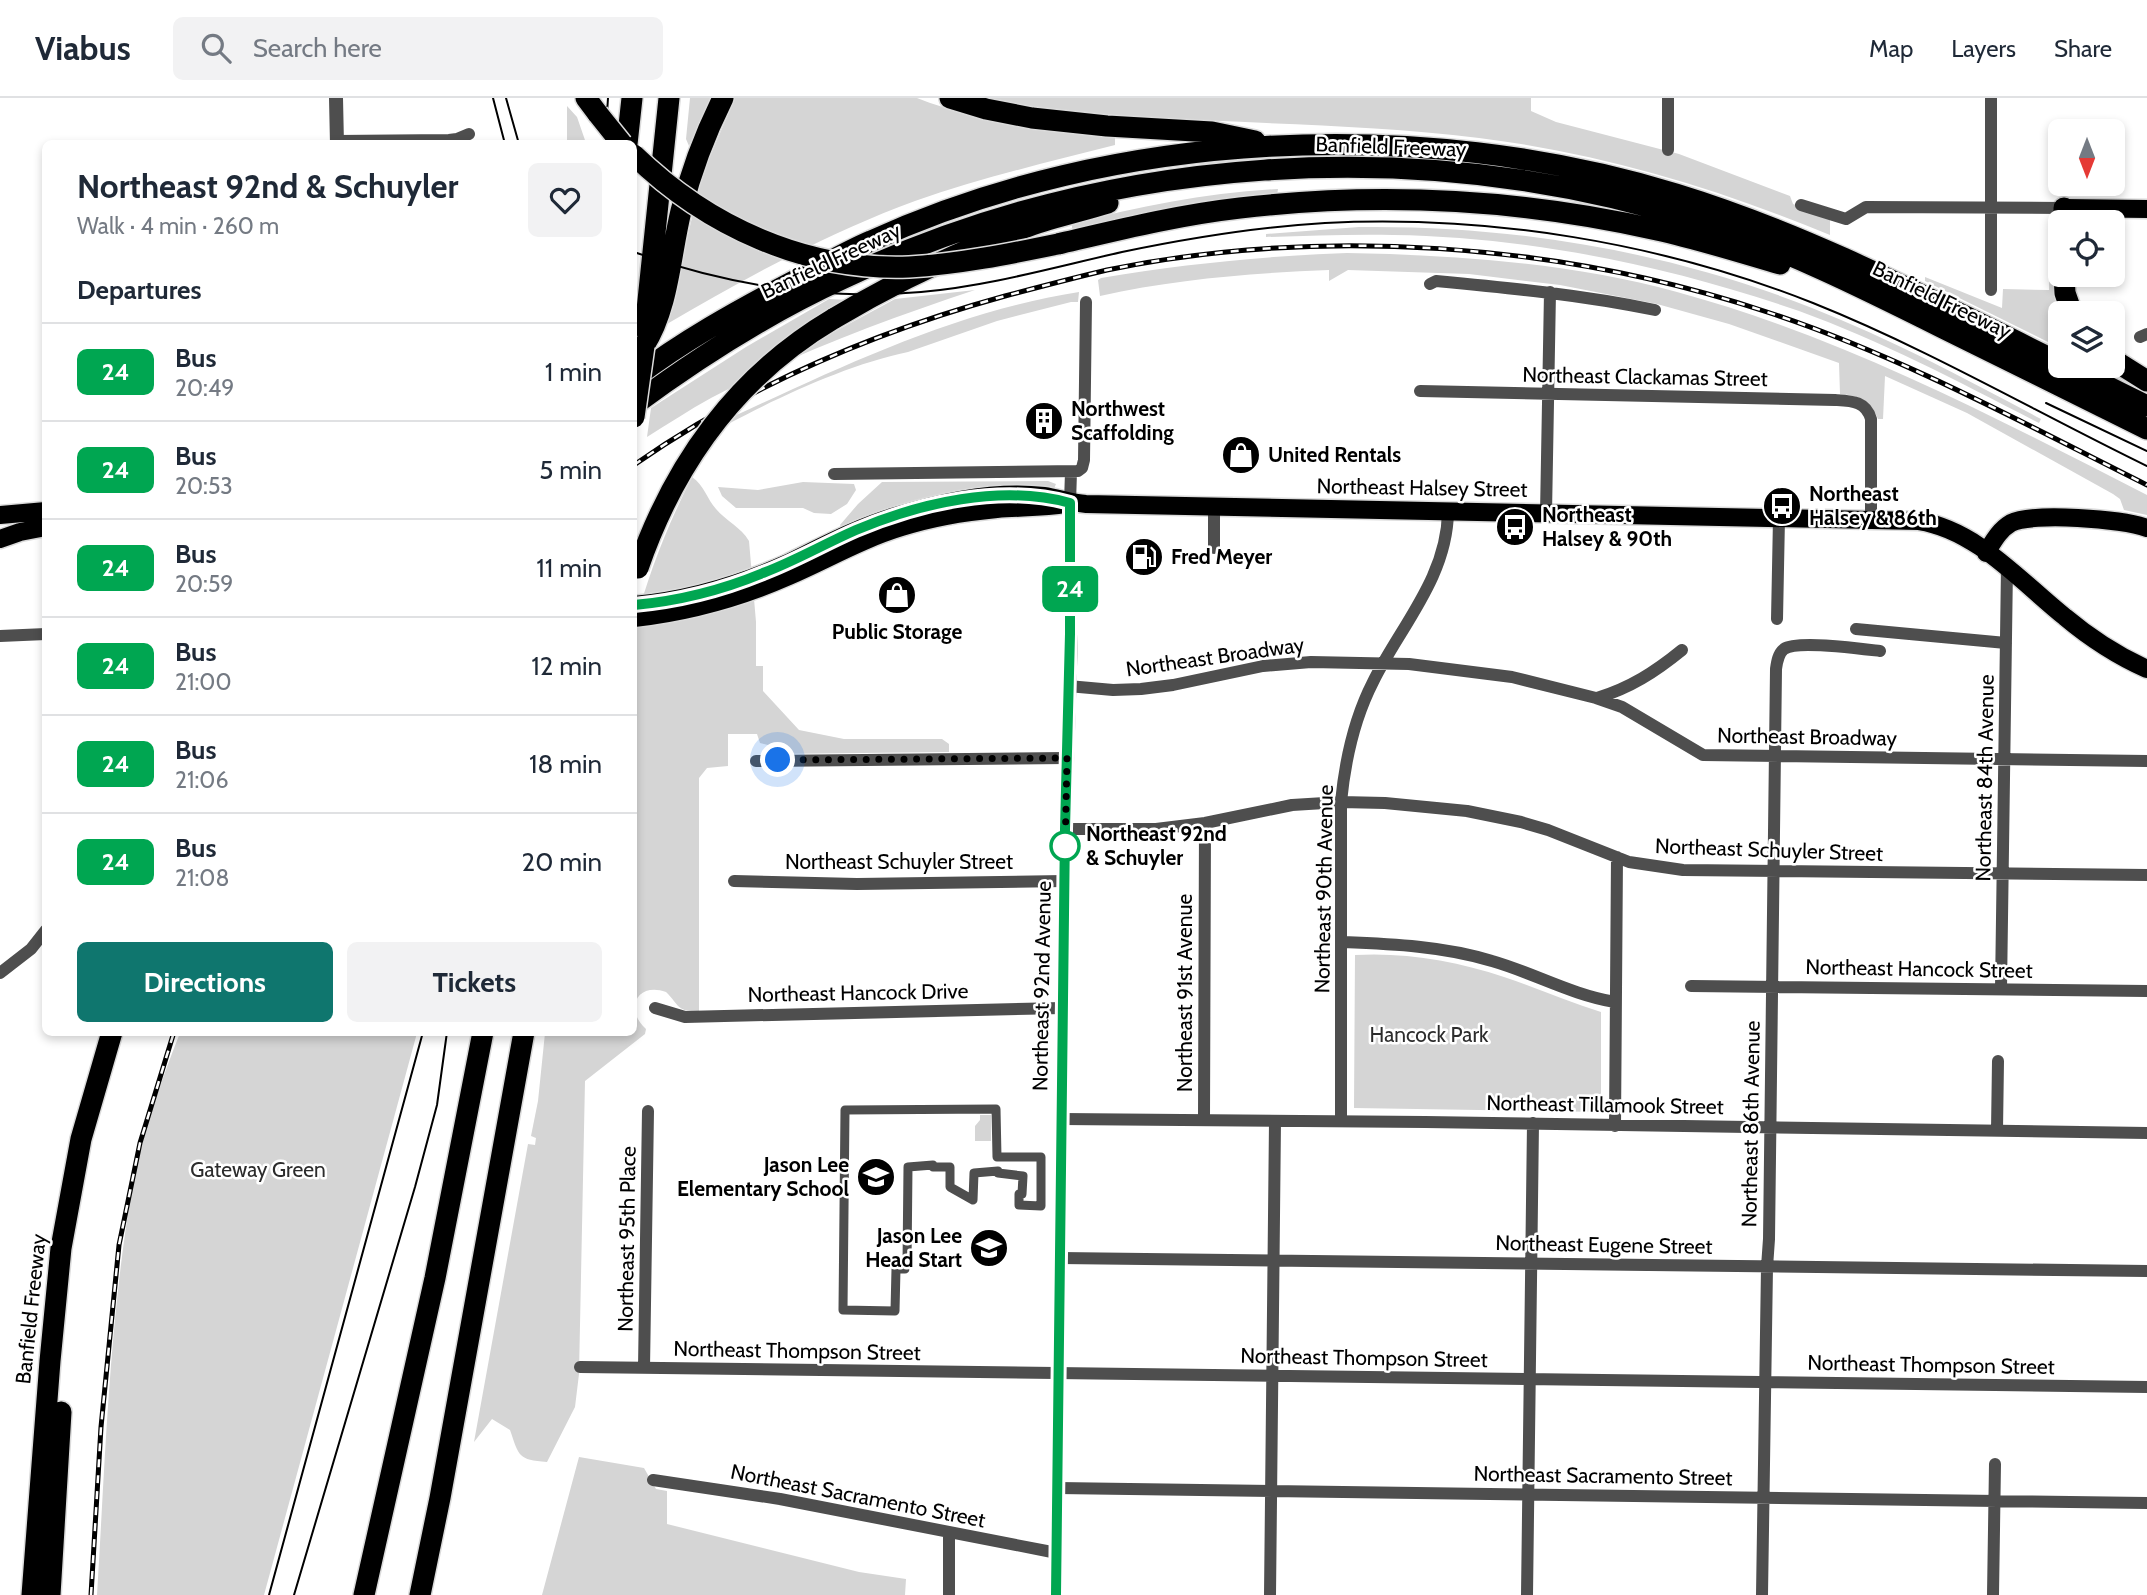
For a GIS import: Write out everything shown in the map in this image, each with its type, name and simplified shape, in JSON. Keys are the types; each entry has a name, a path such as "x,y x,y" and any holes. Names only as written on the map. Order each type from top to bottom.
{"highway":[{"path":"619,98 617,124 622,140"},
{"path":"624,140 632,98"},
{"path":"637,377 639,351 657,326 654,304 669,98"},
{"path":"654,304 703,141 723,98"},
{"path":"950,98 986,109 1032,118 1107,126 1212,132 1270,145"},
{"path":"592,106 620,140"},
{"name":"Banfield Freeway","path":"637,376 709,325 869,241 972,202 1111,166 1270,145 1336,144 1487,154 1587,171 1660,190 1741,216 1811,243 2048,357"},
{"path":"637,158 690,202 728,225 792,251 835,262 909,267 990,257 1240,208 1336,201 1464,202 1568,214 1659,230 1865,289"},
{"name":"Banfield Freeway","path":"637,403 714,349 778,311 843,278 978,225 1046,205 1116,189 1186,178 1278,169 1371,167 1447,171 1545,184 1617,199 1700,222 1781,251 1865,289 2147,429"},
{"path":"637,573 650,533 678,476 722,412 786,351 833,319 897,283 1002,236 1186,178"},
{"path":"639,351 671,333 709,325"},
{"path":"2125,367 2147,381"},
{"path":"2091,378 2147,405"},
{"name":"Banfield Freeway","path":"32,1595 53,1323 66,1212 81,1139 111,1036"},
{"name":"Banfield Freeway","path":"50,1595 64,1362 74,1250 95,1142 126,1036"},
{"path":"364,1595 435,1278 482,1036"},
{"path":"420,1595 523,1036"},
{"path":"27,1595 34,1554"}],"main road":[{"path":"2125,211 2147,209"},
{"name":"Northeast Halsey Street","path":"637,605 685,597 744,581 937,505 978,498 1044,496 1070,503 1871,520 1933,523 1956,532 2007,567 2092,638 2147,670"},
{"path":"0,514 42,511"},
{"path":"1986,553 2003,529 2024,519 2116,521 2147,528"},
{"path":"0,539 42,528"},
{"name":"Northeast Halsey Street","path":"637,617 697,607 748,593 876,529"}],"street":[{"path":"336,98 337,140"},
{"path":"1668,98 1668,150"},
{"path":"1991,98 1991,290"},
{"path":"449,140 469,134"},
{"path":"1801,205 1846,219 1866,207 1991,208 2048,213"},
{"path":"1430,284 1436,281 1550,292 1598,298 1655,310"},
{"path":"1546,514 1550,292"},
{"name":"Northeast 92nd Avenue","path":"1056,1595 1064,881 1071,620 1070,503 1071,472 1082,468 1084,460 1086,302"},
{"name":"Northeast Clackamas Street","path":"1420,391 1858,402 1867,409 1871,425 1871,520"},
{"path":"834,474 1071,472"},
{"path":"1214,506 1214,548"},
{"name":"Northeast 90th Avenue","path":"1341,1121 1341,802 1351,742 1364,702 1435,572 1446,540 1448,512"},
{"path":"1777,619 1779,519"},
{"name":"Northeast 84th Avenue","path":"2001,989 2002,758 2005,727 2007,567"},
{"path":"1856,629 2006,643"},
{"path":"0,636 42,634"},
{"name":"Northeast 86th Avenue","path":"1762,1595 1776,670 1780,654 1790,646 1830,646 1880,651"},
{"path":"1596,698 1637,682 1682,650"},
{"name":"Northeast Broadway","path":"1068,686 1113,690 1141,689 1286,664 1384,663 1461,669 1512,677 1596,698 1622,707 1703,755 2147,761"},
{"path":"755,761 1067,758"},
{"name":"Northeast Schuyler Street","path":"1065,829 1133,830 1205,823 1270,808 1341,802 1412,805 1494,816 1548,830 1617,857 1656,868 1773,872 2147,875"},
{"name":"Northeast 91st Avenue","path":"1204,1120 1205,823"},
{"path":"1615,1126 1617,857"},
{"name":"Northeast Schuyler Street","path":"734,881 857,884 1064,881"},
{"path":"0,973 31,949 42,935"},
{"path":"1342,942 1408,945 1462,953 1515,968 1570,990 1615,1002"},
{"name":"Northeast Hancock Street","path":"1691,986 2147,991"},
{"name":"Northeast Hancock Drive","path":"655,1009 685,1017 1063,1008"},
{"path":"1997,1130 1998,1061"},
{"path":"996,1109 997,1157 1041,1157 1041,1206 1019,1205 1019,1194 1023,1191 1023,1176 1020,1174 999,1171 974,1173 973,1200 950,1187 950,1167 908,1167 907,1264 905,1269 896,1269 895,1311 843,1310 845,1110 996,1109"},
{"name":"Northeast 95th Place","path":"644,1368 648,1111"},
{"name":"Northeast Tillamook Street","path":"1062,1119 2147,1133"},
{"path":"1270,1595 1275,1121"},
{"path":"1527,1595 1533,1123"},
{"name":"Northeast Eugene Street","path":"1060,1258 2147,1271"},
{"name":"Northeast Thompson Street","path":"580,1367 2147,1387"},
{"path":"1993,1595 1995,1464"},
{"name":"Northeast Sacramento Street","path":"653,1480 780,1499 1057,1553"},
{"name":"Northeast Sacramento Street","path":"1058,1489 2147,1503"},
{"path":"949,1532 949,1595"}],"green space":[{"path":"690,98 711,98 689,146 686,139"},
{"path":"735,98 917,98 990,120 1115,138 1115,145 915,201 788,257 667,324 702,175"},
{"path":"973,98 1531,98 1531,111 1556,122 1679,154 1790,196 1793,204 1830,218 1830,235 1744,202 1658,174 1524,145 1416,131 1099,114"},
{"path":"567,106 577,117 585,140 567,140"},
{"path":"1278,189 1277,195 1072,228 1072,224 1148,206 1200,197"},
{"path":"1359,227 1474,231 1531,237 1589,245 1702,271 1758,288 1871,333 2041,419 2039,423 1921,363 1799,311 1700,280 1650,268 1496,241 1393,235 1266,237 1266,234"},
{"path":"1347,253 1430,256 1555,267 1637,282 1739,310 1858,355 1975,408 2147,495 2147,515 2124,510 2120,499 2113,494 1967,413 1885,376 1883,419 1878,419 1864,400 1840,394 1839,363 1729,324 1657,304 1560,285 1469,274 1348,270 1329,281 1329,270 1271,273 1185,281 1100,296 1098,280 1101,278 1224,261"},
{"path":"1925,277 2002,308 2003,289 2049,290 2049,287 2058,287 2061,301 2048,301 2048,342 1925,281"},
{"path":"975,290 874,325 775,366 711,398 647,437 651,408 746,347 829,299 851,300 821,317 832,333 895,299"},
{"path":"1079,292 1078,302 997,321 840,372 794,391 730,423 732,417 901,342 988,312"},
{"path":"692,477 700,484 716,509 749,541 756,622 756,666 763,666 763,691 799,730 844,739 942,739 949,744 949,752 776,754 768,745 760,743 757,734 728,734 728,766 707,768 699,778 699,1011 683,1009 666,992 656,990 641,994 637,999 637,617 674,514"},
{"path":"1048,481 1056,484 1053,491 843,531 840,525 882,482"},
{"path":"803,482 854,484 856,490 847,504 831,514 814,513 803,508 736,508 722,496 718,487 758,490"},
{"name":"Hancock Park","path":"1355,955 1411,956 1468,966 1601,1012 1601,1112 1354,1108"},
{"path":"637,1017 646,1029 645,1034 585,1081 579,1374 575,1407 547,1462 530,1460 521,1455 510,1430 492,1419 474,1442 528,1144 535,1145 536,1138 531,1136 538,1101 545,1036 637,1036"},
{"name":"Gateway Green","path":"179,1036 416,1036 264,1595 97,1595 112,1348 123,1249 139,1158"},
{"path":"980,1115 991,1115 991,1141 975,1141 975,1126"},
{"path":"579,1457 644,1468 656,1489 667,1491 667,1524 859,1572 906,1579 905,1595 542,1595"}],"tram line":[{"path":"493,98 504,140"},
{"path":"506,98 518,140"},
{"path":"605,140 608,98"},
{"path":"637,253 704,273 775,288 884,294 972,285 1172,242 1300,225 1387,222 1450,224 1574,237 1695,264 1813,303 1898,340 2147,466"},
{"path":"2046,403 2147,451"},
{"path":"269,1595 422,1036"},
{"path":"294,1595 415,1187 437,1105 446,1036"}],"railway":[{"path":"637,463 721,411 766,387 860,345 956,310 1107,270 1188,256 1271,248 1355,246 1439,249 1523,257 1606,270 1688,289 1767,312 1865,348 1913,369 2147,485"},
{"path":"91,1595 101,1427 119,1245 140,1143 173,1036"}],"bus line":[{"name":"24","path":"637,605 685,597 744,581 857,530 894,516 937,505 978,498 1023,495 1044,496 1070,503 1056,1595"}],"place":[{"name":"Northwest Scaffolding","path":"1044,421"},
{"name":"United Rentals","path":"1241,455"},
{"name":"Northeast Halsey & 86th","path":"1782,506"},
{"name":"Northeast Halsey & 90th","path":"1515,527"},
{"name":"Fred Meyer","path":"1144,557"},
{"name":"Public Storage","path":"897,595"},
{"name":"Northeast 92nd & Schuyler","path":"1065,846"},
{"name":"Jason Lee Elementary School","path":"876,1177"},
{"name":"Jason Lee Head Start","path":"989,1248"}],"route":[{"path":"778,760 1067,758 1065,855 1065,846"}]}
